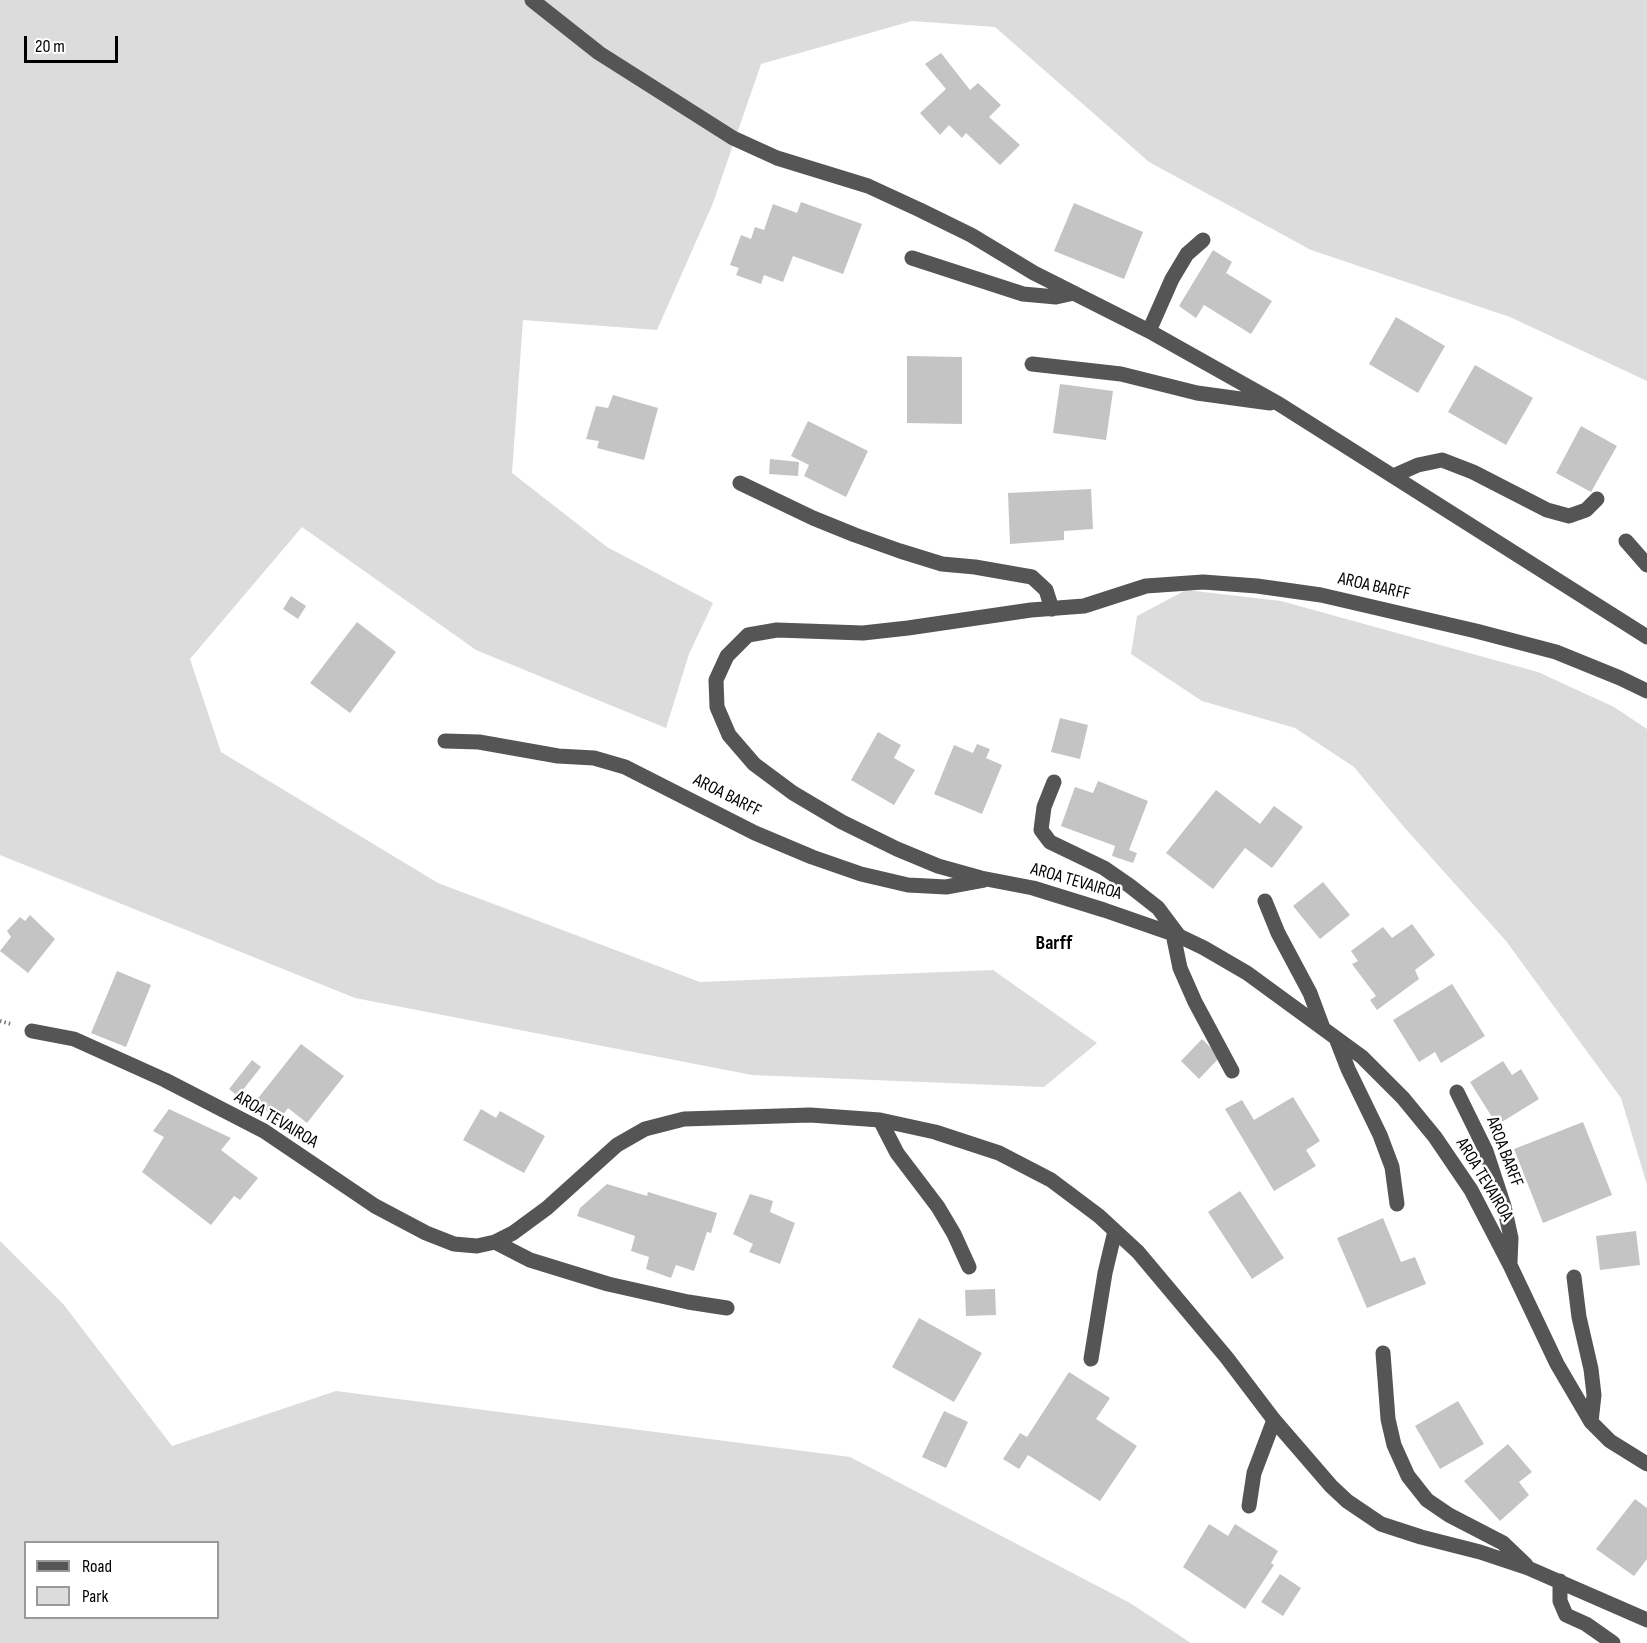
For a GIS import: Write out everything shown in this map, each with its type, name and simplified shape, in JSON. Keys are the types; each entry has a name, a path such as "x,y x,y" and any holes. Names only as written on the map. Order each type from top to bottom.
{"street":[{"path":"532,0 599,53 734,138 777,158 868,186 920,210 971,235 1034,273 1149,331 1279,405 1647,637"},
{"path":"1149,331 1172,279 1187,254 1203,240"},
{"path":"912,258 1023,294 1056,297 1074,293"},
{"path":"1032,364 1121,374 1197,393 1279,405"},
{"path":"1393,476 1418,465 1442,460 1473,472 1547,510 1569,516 1586,510 1597,499"},
{"path":"740,483 813,518 900,551 942,564 1032,577 1046,590 1052,609"},
{"path":"1626,541 1647,565"},
{"name":"AROA BARFF","path":"1084,606 1146,586 1203,582 1257,586 1321,596 1476,631 1556,652 1647,691"},
{"name":"AROA TEVAIROA","path":"1084,606 864,633 777,630 747,635 727,656 717,680 717,707 729,735 754,764 793,793 842,822 938,866 1064,897 1176,935 1247,973 1362,1057 1395,1090 1435,1137 1471,1190 1557,1364 1591,1422 1610,1441 1647,1464"},
{"name":"AROA BARFF","path":"445,741 479,742 558,756 594,758 625,767 755,833 812,857 861,874 909,885 946,887 990,879"},
{"path":"1054,782 1044,807 1041,830 1050,842 1104,868 1158,908 1176,935 1180,968 1195,1002 1232,1071"},
{"path":"1265,901 1278,933 1310,993 1323,1028"},
{"name":"AROA TEVAIROA","path":"32,1031 74,1039 165,1080 264,1131 375,1206 426,1233 454,1244 477,1246 495,1242 513,1233 547,1208 617,1146 645,1129 684,1119 810,1115 880,1120 935,1132 999,1153 1051,1180 1099,1216 1138,1252 1227,1358 1274,1420 1331,1486 1347,1501 1381,1524 1531,1569 1647,1620"},
{"path":"1336,1038 1392,1167 1397,1204"},
{"name":"AROA BARFF","path":"1457,1092 1486,1151 1504,1206 1511,1238 1510,1265"},
{"path":"880,1120 897,1153 938,1207 954,1234 969,1267"},
{"path":"1091,1359 1105,1273 1115,1231"},
{"path":"495,1242 530,1260 608,1284 688,1302 727,1308"},
{"path":"1574,1277 1591,1368 1594,1395 1591,1422"},
{"name":"AROA TEVAIROA","path":"1383,1353 1388,1419 1394,1446 1408,1476 1427,1500 1449,1515 1503,1543 1531,1569"},
{"path":"1249,1506 1254,1473 1274,1420"},
{"path":"1560,1581 1560,1601 1566,1615 1586,1624 1613,1643"}],"green space":[{"path":"0,0 1647,0 1647,381 1510,317 1311,250 1149,162 995,27 912,21 761,64 713,203 657,330 523,320 512,473 607,547 713,603 689,654 666,728 476,650 302,527 190,659 221,752 438,883 700,982 993,970 1097,1043 1044,1087 752,1075 355,998 0,855"},
{"path":"1186,590 1281,601 1538,672 1614,707 1647,729 1647,1185 1621,1098 1506,941 1404,827 1354,767 1295,728 1202,701 1131,654 1137,616"},
{"path":"0,1241 64,1305 172,1446 336,1391 850,1457 1130,1603 1191,1643 0,1643"}],"building":[{"path":"941,53 970,90 978,83 1001,105 989,117 1020,145 1000,165 966,133 962,138 949,125 940,135 920,113 946,89 925,64"},
{"path":"801,202 862,224 843,274 793,256 783,282 764,275 761,284 736,275 739,268 730,265 741,235 751,239 755,227 764,230 773,204 797,213"},
{"path":"1074,203 1143,232 1124,279 1054,251"},
{"path":"1213,250 1232,262 1226,273 1272,301 1251,334 1204,305 1196,318 1179,306"},
{"path":"1396,317 1445,346 1418,393 1369,364"},
{"path":"907,356 962,357 962,424 907,423"},
{"path":"1475,365 1533,398 1506,445 1448,412"},
{"path":"1060,384 1113,391 1106,440 1053,433"},
{"path":"613,395 658,408 644,460 597,448 599,441 586,439 596,406 608,408"},
{"path":"808,421 868,451 846,497 804,476 809,465 791,456"},
{"path":"1581,426 1617,446 1591,492 1556,473"},
{"path":"770,459 799,462 798,476 769,474"},
{"path":"1091,489 1093,529 1064,531 1064,540 1010,544 1008,493"},
{"path":"291,596 306,606 298,619 283,609"},
{"path":"357,622 396,652 350,713 310,683"},
{"path":"1060,718 1088,725 1080,759 1051,752"},
{"path":"878,732 901,745 894,758 915,770 894,805 851,780"},
{"path":"977,744 990,749 986,758 1002,765 982,814 934,794 954,745 973,753"},
{"path":"1098,781 1148,801 1129,850 1137,853 1133,863 1112,856 1115,846 1061,826 1075,787 1093,793"},
{"path":"1216,790 1260,824 1274,806 1303,827 1272,868 1245,848 1213,889 1166,853"},
{"path":"1323,882 1350,915 1320,939 1293,906"},
{"path":"30,915 55,939 28,973 0,951 11,937 7,931 20,917 25,921"},
{"path":"1412,924 1435,955 1415,970 1419,979 1377,1010 1370,1000 1376,996 1352,964 1358,961 1351,951 1383,927 1392,938"},
{"path":"117,971 151,985 126,1047 91,1033"},
{"path":"1452,984 1485,1036 1441,1063 1435,1052 1419,1062 1393,1020"},
{"path":"1202,1039 1220,1057 1199,1079 1181,1061"},
{"path":"301,1044 344,1076 307,1123 288,1108 279,1120 255,1102"},
{"path":"252,1060 261,1067 238,1096 229,1089"},
{"path":"1503,1061 1512,1075 1521,1069 1539,1099 1497,1125 1470,1082"},
{"path":"1293,1097 1320,1141 1306,1150 1316,1166 1274,1191 1225,1109 1242,1100 1254,1120"},
{"path":"169,1109 231,1138 221,1150 258,1178 240,1200 234,1196 211,1225 142,1172 164,1137 153,1131"},
{"path":"481,1109 496,1118 500,1111 545,1136 524,1173 463,1140"},
{"path":"1583,1122 1612,1195 1543,1223 1514,1149"},
{"path":"607,1184 647,1196 648,1192 717,1213 711,1233 707,1232 694,1271 676,1265 671,1278 646,1269 649,1257 631,1251 635,1236 577,1216 580,1208"},
{"path":"1240,1191 1284,1258 1252,1279 1208,1212"},
{"path":"750,1194 773,1201 770,1212 795,1223 780,1264 749,1252 753,1244 733,1234"},
{"path":"1383,1218 1401,1262 1415,1257 1426,1284 1367,1308 1337,1238"},
{"path":"1636,1231 1640,1265 1600,1270 1596,1236"},
{"path":"995,1289 996,1315 966,1316 965,1290"},
{"path":"919,1318 982,1353 954,1402 892,1367"},
{"path":"1069,1372 1110,1398 1096,1419 1137,1446 1100,1501 1028,1455 1019,1469 1003,1459 1020,1433 1027,1437"},
{"path":"1458,1401 1484,1444 1440,1469 1415,1426"},
{"path":"944,1411 968,1422 946,1468 922,1457"},
{"path":"1508,1444 1532,1472 1519,1482 1529,1495 1500,1521 1464,1481"},
{"path":"1635,1499 1647,1508 1647,1559 1634,1576 1596,1549"},
{"path":"1209,1524 1228,1536 1235,1524 1278,1551 1271,1563 1274,1565 1245,1609 1183,1567"},
{"path":"1280,1574 1301,1588 1283,1616 1261,1602"}],"district":[{"name":"Barff","path":"1054,944"}]}
